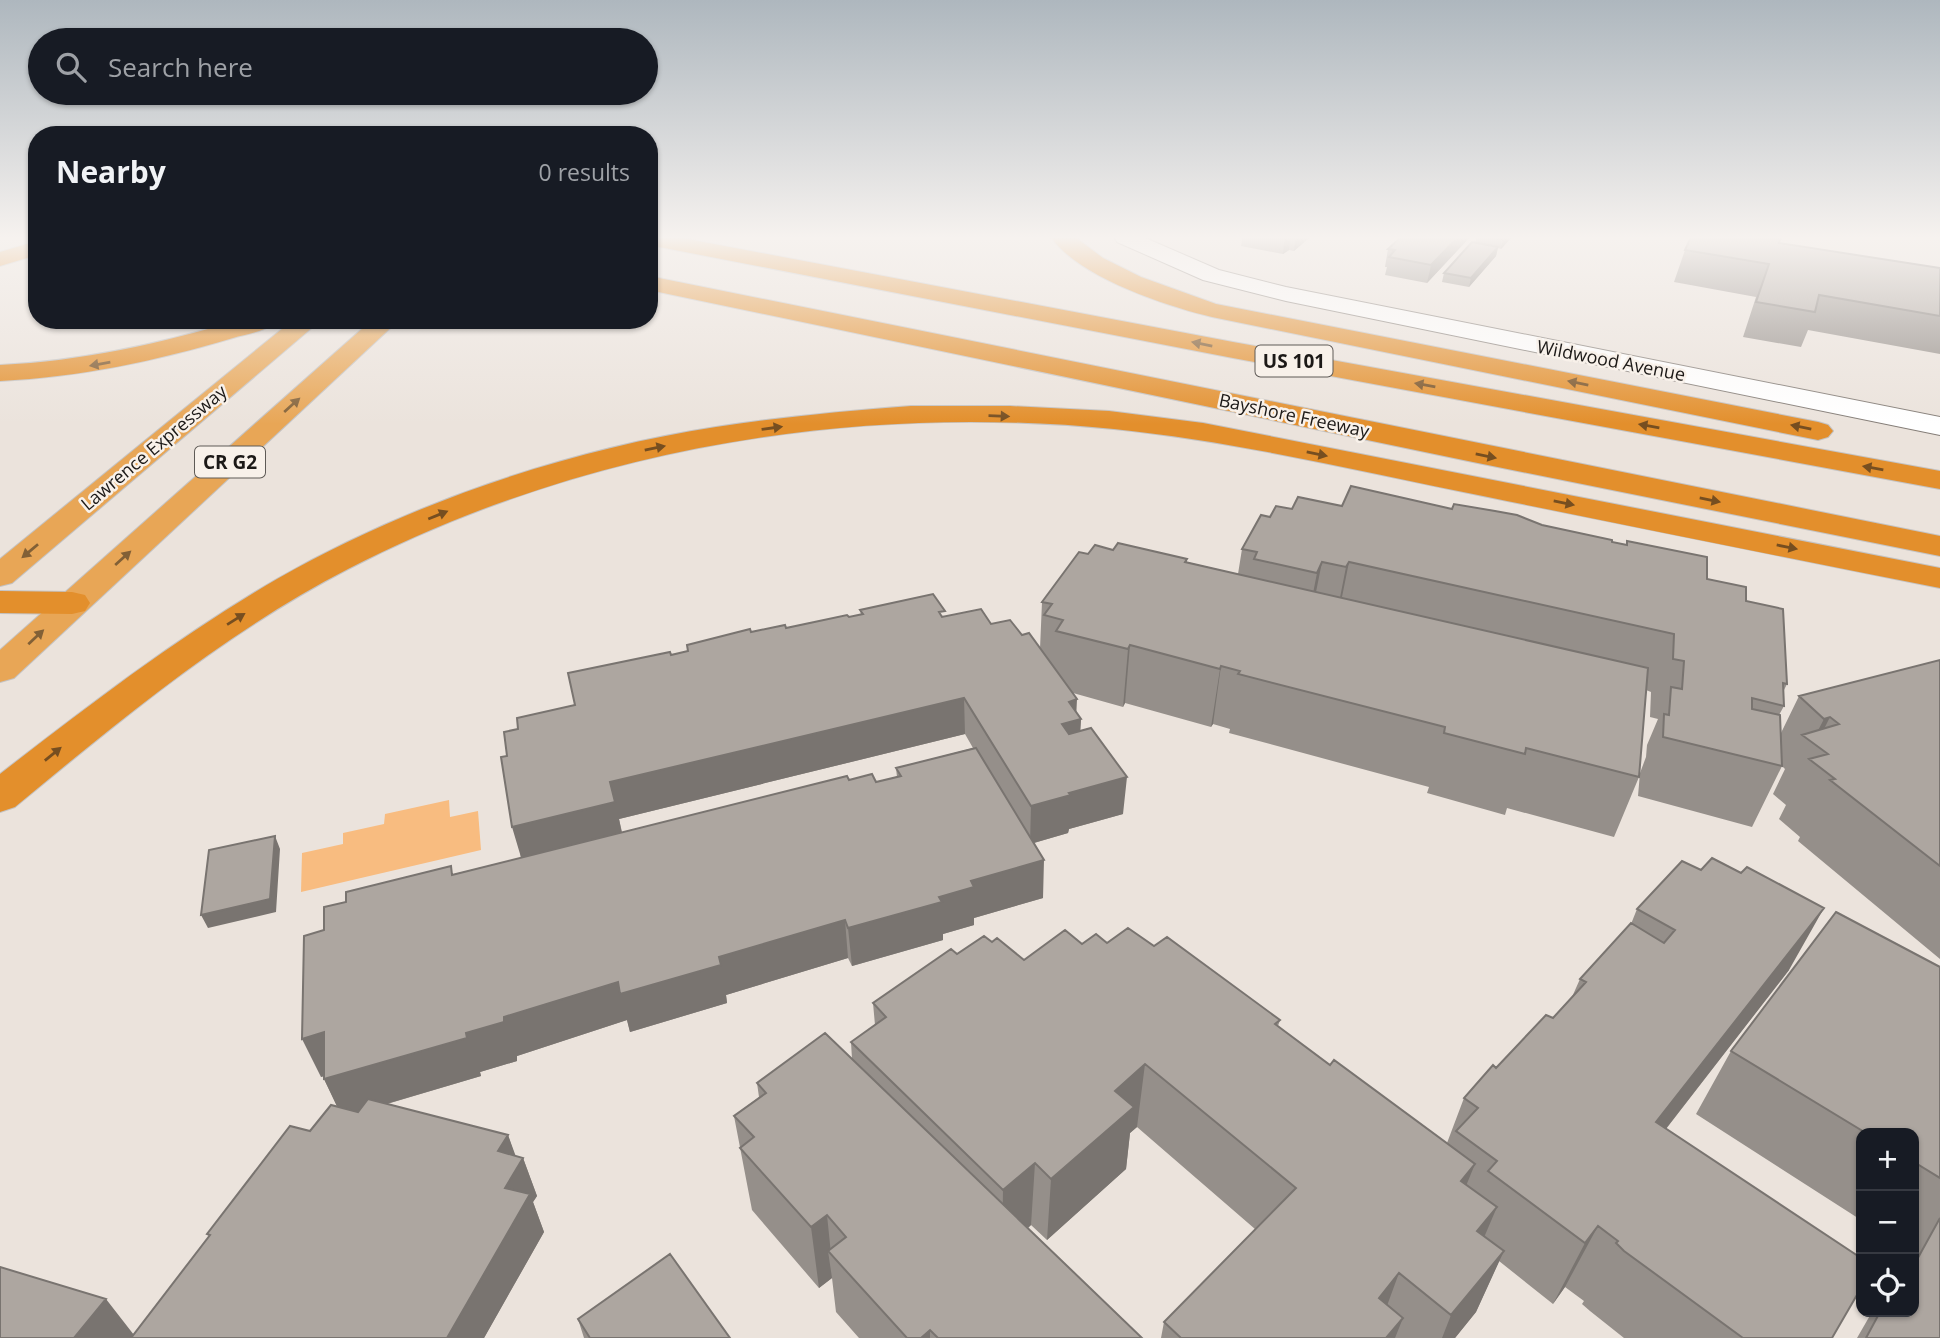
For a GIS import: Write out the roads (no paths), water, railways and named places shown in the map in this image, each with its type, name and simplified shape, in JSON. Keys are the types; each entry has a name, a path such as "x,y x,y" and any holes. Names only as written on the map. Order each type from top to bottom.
{"highway":[{"name":"Bayshore Freeway","path":"729,299 1940,546"},
{"name":"US 101","path":"969,299 1940,480"},
{"path":"1179,299 1212,310 1845,436"},
{"path":"658,306 817,336 1180,392"},
{"path":"0,373 44,372 100,364 167,351 237,329"},
{"name":"Lawrence Expressway","path":"0,576 298,329"},
{"name":"CR G2","path":"0,670 377,329"},
{"path":"0,797 179,657 278,594 385,538 490,495 599,462 705,438 802,423 981,415 1109,420 1250,440 1940,578"},
{"path":"1899,447 1940,455"},
{"path":"0,602 72,603"}],"street":[{"name":"Wildwood Avenue","path":"1313,299 1940,426"}]}
